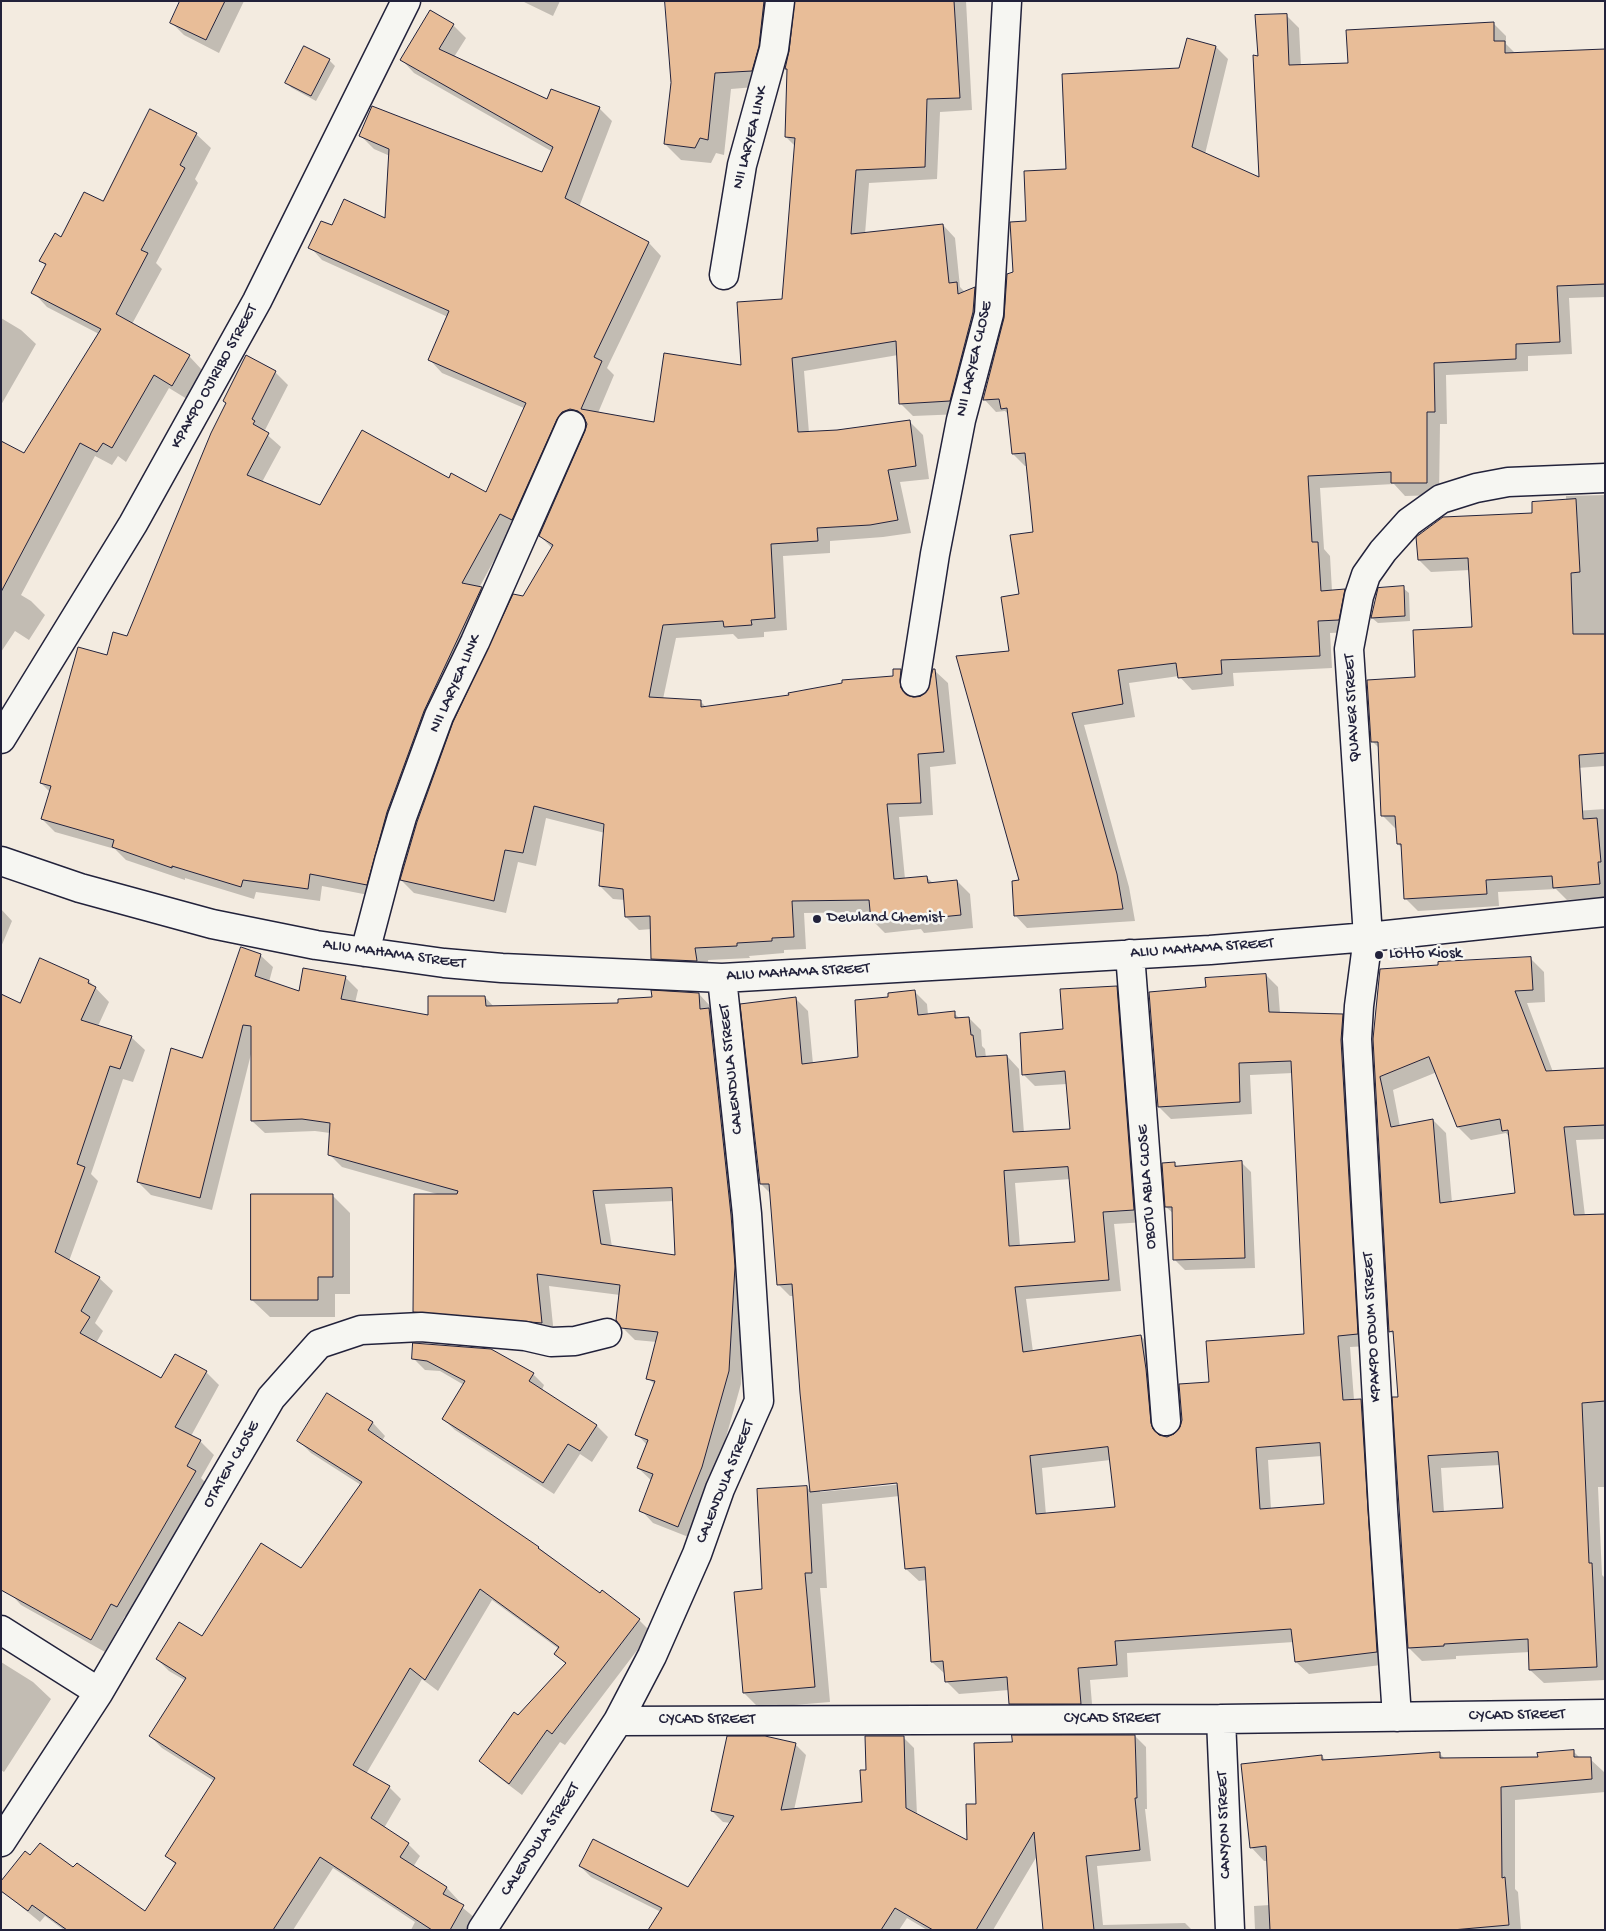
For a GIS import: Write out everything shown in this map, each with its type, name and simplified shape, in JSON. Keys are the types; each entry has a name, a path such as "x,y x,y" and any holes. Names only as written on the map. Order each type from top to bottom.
{"street":[{"name":"KPAKPO OJIRIBO STREET","path":"1,739 133,524 258,301 406,1"},
{"name":"NII LARYEA LINK","path":"724,275 742,165 774,49 780,1"},
{"name":"NII LARYEA CLOSE","path":"915,682 934,554 961,420 989,314 1007,1"},
{"name":"NII LARYEA LINK","path":"365,952 400,826 439,716 475,642 571,425"},
{"name":"QUAVER STREET","path":"1368,937 1349,648 1359,596 1366,575 1409,522 1442,499 1476,488 1508,482 1605,478"},
{"name":"ALIU MAHAMA STREET","path":"1,861 80,888 212,924 365,952 444,963 502,968 722,978 1210,950 1368,937 1605,912"},
{"name":"KPAKPO ODUM STREET","path":"1368,937 1359,1006 1358,1039 1383,1509 1397,1717"},
{"name":"OBOTU ABLA CLOSE","path":"1130,954 1166,1421"},
{"name":"CALENDULA STREET","path":"482,1930 618,1721 652,1656 693,1563 720,1489 759,1401 747,1214 722,978"},
{"name":"OTATEN CLOSE","path":"1,1842 99,1692 271,1398 319,1344 361,1330 421,1327 525,1336 551,1342 574,1341 607,1333"},
{"path":"1,1630 99,1692"},
{"name":"CYCAD STREET","path":"618,1721 1221,1720 1605,1714"},
{"name":"CANYON STREET","path":"1221,1720 1230,1930"}],"building":[{"path":"180,1 225,1 206,40 170,23"},
{"path":"665,1 764,1 759,46 752,71 715,73 708,140 700,138 695,148 664,144 671,83"},
{"path":"795,1 954,1 960,98 927,99 925,167 856,170 851,234 943,224 949,283 957,282 958,294 975,287 973,312 950,401 899,404 896,341 792,358 798,432 837,430 910,420 916,466 888,470 898,520 870,525 817,528 818,541 771,544 775,618 751,620 752,625 724,627 723,621 663,625 649,697 701,700 701,707 789,695 788,693 842,683 842,680 893,676 893,669 901,669 901,688 906,694 913,697 921,696 927,691 933,669 935,669 944,752 918,754 921,803 887,804 894,879 927,876 928,883 957,880 961,915 910,920 910,916 871,921 869,900 792,901 794,937 772,938 772,941 737,943 737,946 695,948 697,961 651,959 650,916 625,917 623,889 599,886 604,824 534,806 523,853 505,850 494,901 400,880 417,822 453,722 513,594 523,596 553,545 539,536 587,424 583,415 578,411 570,409 562,412 557,419 512,520 500,514 462,583 482,587 424,711 387,812 367,885 310,874 308,889 243,880 241,887 172,866 172,868 112,847 114,840 41,819 51,786 40,783 78,647 107,655 113,632 127,636 211,433 226,403 223,401 246,355 276,371 252,419 255,421 253,424 269,433 247,475 320,505 362,430 449,478 451,473 486,492 526,403 428,360 449,311 308,248 321,221 332,225 344,199 385,218 389,149 359,136 372,106 542,172 553,147 400,60 430,10 454,24 439,49 547,99 551,89 600,107 565,198 649,242 594,357 602,361 581,409 654,422 664,353 741,365 737,302 782,299 795,138 785,137 787,69 785,69"},
{"path":"1287,14 1289,65 1348,63 1346,30 1494,22 1494,41 1505,41 1505,53 1605,49 1605,284 1557,286 1560,342 1516,344 1516,359 1434,363 1435,412 1427,412 1427,483 1391,483 1391,472 1308,476 1312,542 1318,542 1321,591 1345,589 1339,620 1318,621 1320,656 1221,660 1222,674 1178,678 1176,663 1118,670 1123,704 1072,713 1117,874 1123,909 1014,916 1012,881 1019,880 956,656 1009,651 1001,597 1019,594 1010,535 1033,532 1025,453 1012,454 1007,408 1001,409 999,399 983,400 1004,318 1007,274 1013,272 1010,222 1026,221 1024,171 1066,169 1062,74 1179,68 1187,38 1216,46 1192,147 1259,177 1253,55 1258,56 1255,15"},
{"path":"304,46 330,59 311,96 285,83"},
{"path":"150,109 197,133 180,165 185,168 141,250 148,253 116,314 190,355 172,386 154,375 112,448 103,443 97,452 80,443 1,592 1,441 24,453 101,329 31,293 46,264 39,261 55,233 61,237 84,192 103,201"},
{"path":"1576,499 1580,572 1571,573 1573,634 1605,634 1605,753 1579,755 1583,819 1597,818 1601,862 1598,862 1600,884 1553,888 1552,876 1486,880 1487,894 1404,899 1401,844 1397,844 1395,816 1381,816 1378,742 1371,742 1367,680 1415,677 1413,630 1472,627 1468,558 1418,560 1416,537 1443,517 1532,513 1532,502"},
{"path":"1404,586 1405,616 1371,618 1378,588"},
{"path":"241,947 261,954 255,976 299,991 303,968 346,976 341,999 428,1015 428,996 485,996 486,1006 618,1003 618,999 652,997 651,990 699,993 700,1009 709,1008 735,1266 729,1371 702,1467 678,1527 639,1511 653,1474 637,1468 648,1440 635,1435 655,1381 646,1379 658,1332 621,1328 616,1320 620,1285 537,1274 542,1323 413,1312 414,1194 457,1194 458,1191 328,1155 330,1123 302,1119 251,1121 251,1026 243,1025 200,1198 137,1182 171,1048 202,1058","holes":["672,1188 675,1255 601,1244 593,1191"]},
{"path":"1531,957 1533,990 1515,991 1546,1071 1605,1068 1605,1125 1564,1127 1574,1215 1605,1214 1605,1401 1582,1403 1589,1563 1592,1563 1597,1667 1529,1670 1528,1639 1408,1648 1392,1397 1398,1397 1393,1331 1389,1332 1373,1039 1380,969 1438,965 1438,962","holes":["1429,1057 1457,1127 1500,1119 1502,1131 1508,1130 1515,1193 1440,1203 1433,1119 1391,1127 1380,1077","1498,1452 1503,1508 1433,1512 1428,1456"]},
{"path":"40,958 89,980 88,983 96,987 81,1020 132,1036 120,1069 110,1066 77,1164 85,1167 55,1252 100,1277 81,1311 90,1317 80,1333 161,1378 175,1354 207,1371 175,1427 201,1440 187,1466 196,1471 117,1607 111,1604 91,1640 1,1590 1,994 20,1003"},
{"path":"1266,974 1269,1012 1343,1014 1341,1040 1358,1334 1338,1336 1343,1400 1361,1399 1377,1652 1295,1662 1291,1629 1115,1641 1117,1665 1078,1668 1081,1704 1009,1704 1007,1677 945,1682 943,1661 931,1662 925,1567 905,1569 897,1483 810,1492 792,1284 777,1285 769,1184 760,1184 740,1004 796,997 802,1064 858,1057 855,1000 888,997 888,993 915,990 918,1015 955,1011 955,1018 969,1017 976,1057 1007,1055 1013,1132 1070,1129 1065,1071 1022,1075 1020,1033 1063,1029 1060,989 1117,986 1134,1210 1103,1212 1109,1280 1015,1287 1023,1352 1141,1335 1151,1423 1153,1429 1159,1435 1167,1437 1174,1434 1180,1427 1182,1420 1179,1384 1209,1382 1206,1341 1304,1334 1291,1061 1239,1063 1240,1102 1158,1107 1149,992 1206,987 1205,978","holes":["1068,1167 1075,1242 1009,1246 1004,1171","1320,1443 1324,1504 1260,1509 1256,1448","1108,1447 1115,1507 1036,1514 1030,1456"]},
{"path":"1242,1161 1245,1258 1173,1260 1172,1207 1165,1207 1162,1163 1175,1162 1175,1166"},
{"path":"251,1194 333,1194 333,1277 318,1277 318,1300 251,1300"},
{"path":"413,1343 491,1349 534,1373 529,1381 597,1425 580,1451 568,1444 543,1483 442,1419 465,1381 427,1361 412,1359"},
{"path":"327,1393 373,1422 368,1430 539,1547 600,1593 602,1590 640,1619 552,1734 547,1730 509,1784 479,1761 514,1712 518,1715 566,1663 554,1654 559,1647 480,1589 425,1680 410,1668 353,1765 390,1786 371,1818 409,1843 400,1857 447,1887 443,1894 464,1905 450,1930 432,1930 320,1857 273,1930 67,1930 32,1905 28,1911 1,1891 1,1881 25,1851 30,1855 40,1843 73,1867 77,1863 145,1911 176,1863 165,1856 215,1778 149,1736 186,1678 156,1659 179,1622 202,1636 261,1543 301,1568 362,1482 297,1441"},
{"path":"807,1486 812,1573 805,1573 815,1687 743,1693 734,1592 762,1589 757,1489"},
{"path":"1012,1735 1135,1735 1137,1798 1135,1798 1140,1850 1086,1856 1094,1930 1043,1930 1034,1832 976,1930 933,1930 895,1908 881,1930 648,1930 662,1908 579,1866 593,1839 688,1887 734,1816 711,1811 727,1736 765,1736 796,1743 781,1810 862,1802 860,1770 866,1770 865,1736 904,1736 906,1808 967,1840 966,1804 976,1804 974,1743 1012,1742"},
{"path":"1574,1750 1574,1757 1591,1757 1592,1779 1501,1787 1502,1878 1505,1877 1509,1925 1452,1930 1270,1930 1266,1846 1250,1848 1241,1764 1322,1755 1322,1760 1440,1752 1440,1758 1538,1757 1537,1753"}],"place":[{"name":"Dewland Chemist","path":"817,919"},
{"name":"Lotto Kiosk","path":"1379,955"}]}
